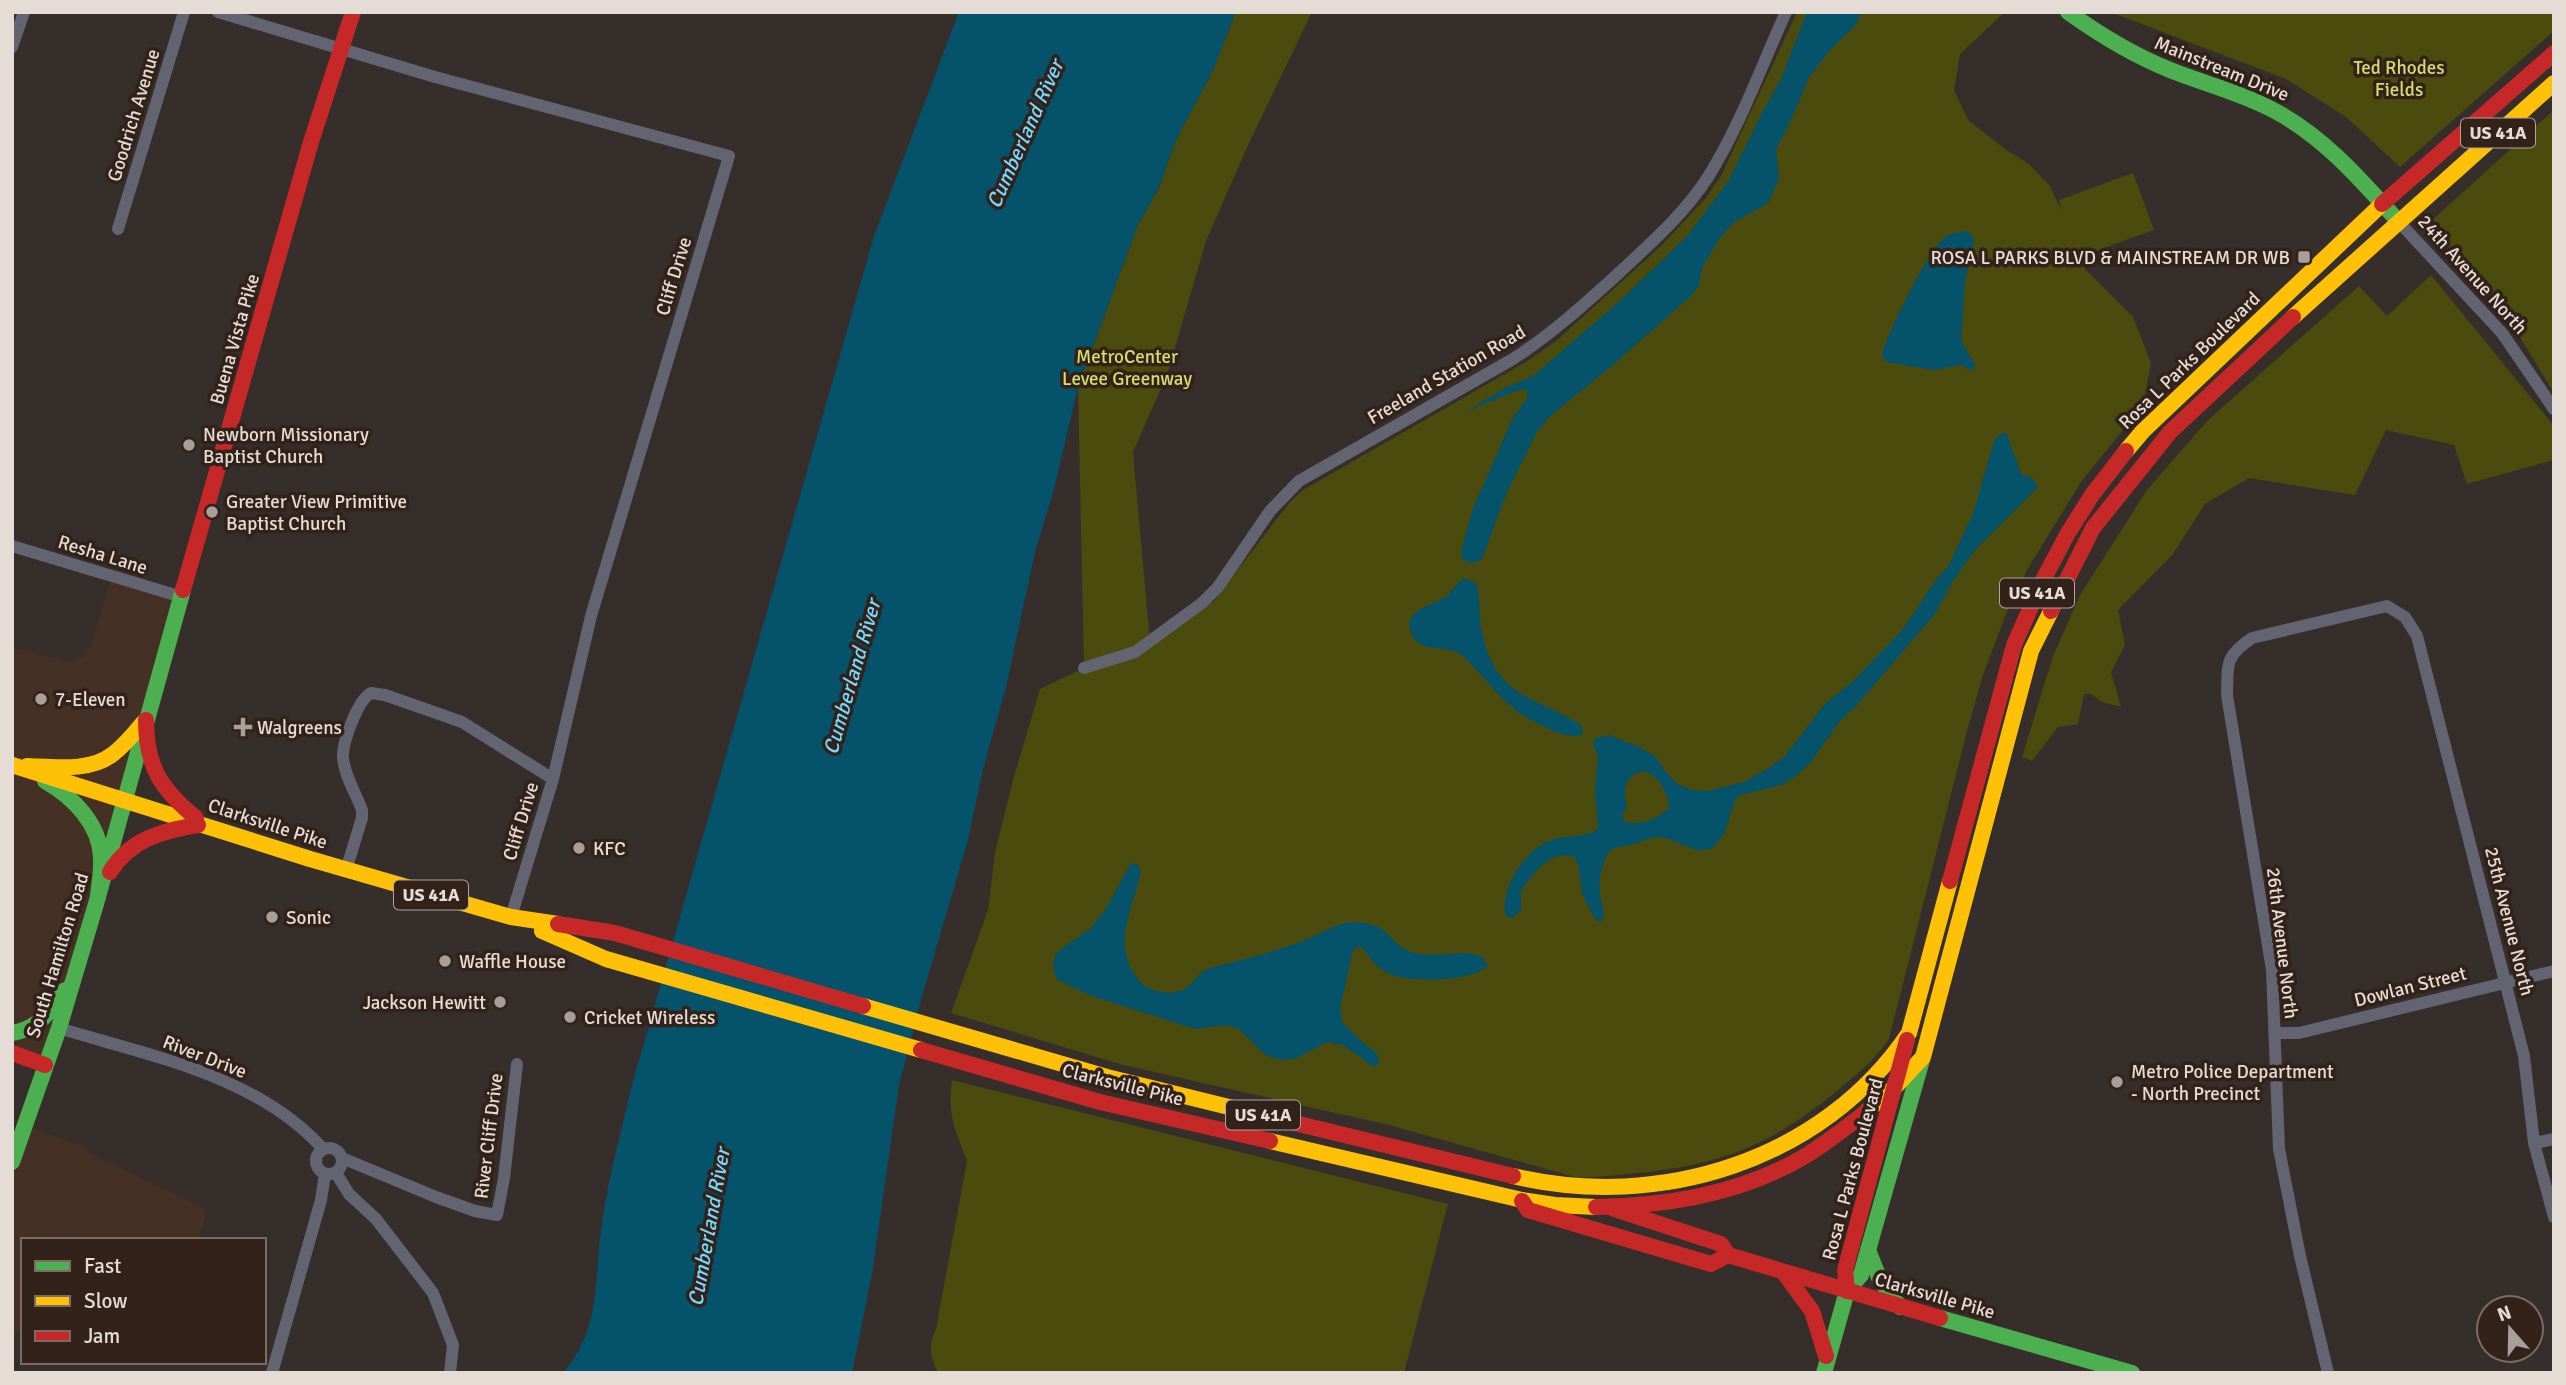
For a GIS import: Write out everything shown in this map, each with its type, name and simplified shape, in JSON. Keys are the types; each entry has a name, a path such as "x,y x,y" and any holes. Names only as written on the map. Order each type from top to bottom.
{"main road":[{"name":"Buena Vista Pike","path":"125,799 319,116 353,12"},
{"name":"Mainstream Drive","path":"2068,12 2130,53 2245,97 2288,118 2315,137 2348,167 2382,204"},
{"name":"Rosa L Parks Boulevard","path":"1847,1291 1845,1270 2014,645 2041,585 2077,517 2143,430 2382,204 2554,53"},
{"name":"Rosa L Parks Boulevard","path":"1847,1291 1861,1275 1923,1056 2031,651 2094,528 2170,432 2398,221 2554,83"},
{"name":"24th Avenue North","path":"2382,204 2398,221"},
{"path":"14,765 68,766 90,764 108,758 146,720"},
{"path":"146,720 145,745 150,762 169,794 203,824"},
{"path":"14,765 57,787 86,816 96,834 101,854 98,897"},
{"name":"Clarksville Pike","path":"14,765 346,870 511,917 615,933 1107,1077 1534,1181 1725,1249 1784,1273 2132,1373"},
{"name":"South Hamilton Road","path":"12,1162 59,1028 125,799"},
{"path":"98,897 114,862 131,845 168,830 203,824"},
{"name":"Clarksville Pike","path":"511,917 606,959 1100,1102 1522,1200 1528,1210 1712,1264 1725,1249"},
{"path":"12,1033 26,1031 38,1024 74,978"},
{"name":"US 41A","path":"1534,1181 1580,1187 1627,1187 1690,1179 1742,1166 1798,1137 1831,1113 1881,1071 1894,1057 1909,1033"},
{"path":"12,1054 45,1065"},
{"name":"US 41A","path":"1522,1200 1565,1208 1608,1207 1695,1199 1748,1183 1797,1161 1895,1088 1923,1056"},
{"path":"1868,1250 1873,1269 1900,1307"},
{"path":"1784,1273 1812,1311 1825,1366"},
{"path":"1825,1366 1847,1291"}],"street":[{"path":"12,47 24,12"},
{"name":"Goodrich Avenue","path":"118,229 184,12"},
{"name":"Cliff Drive","path":"218,12 435,77 729,156 591,616 553,779 511,917"},
{"name":"Freeland Station Road","path":"1084,668 1135,652 1202,603 1218,587 1270,511 1299,481 1532,347 1574,314 1650,244 1692,200 1720,157 1786,12"},
{"name":"24th Avenue North","path":"2398,221 2502,333 2554,409"},
{"name":"Resha Lane","path":"12,545 182,597"},
{"name":"25th Avenue North","path":"2241,646 2252,638 2387,606 2405,617 2417,636 2525,1061 2534,1143 2554,1217"},
{"name":"26th Avenue North","path":"2241,646 2228,660 2227,695 2272,970 2279,1149 2300,1256 2328,1373"},
{"path":"346,870 362,810 343,759 344,750 361,702 371,694 385,695 462,722 553,779"},
{"name":"Dowlan Street","path":"2275,1034 2299,1033 2554,971"},
{"name":"River Drive","path":"59,1028 181,1066 233,1086 284,1113 323,1149"},
{"name":"River Cliff Drive","path":"342,1158 436,1197 475,1211 497,1215 517,1064"},
{"path":"2534,1143 2554,1139"},
{"path":"272,1373 330,1173 342,1166 342,1158 334,1149 323,1149 318,1154 316,1162 319,1170 330,1173 376,1219 433,1293 453,1345 450,1373"}],"shaded area":[{"path":"112,576 182,597 45,1065 12,1053 12,647 69,662 83,657 92,642"},
{"path":"29,1127 89,1148 88,1153 203,1207 205,1218 200,1238 21,1238 21,1334 12,1332 12,1179"}],"green space":[{"name":"MetroCenter Levee Greenway","path":"1236,12 1312,12 1249,143 1206,241 1167,375 1133,452 1150,643 1214,601 1289,503 1303,490 1529,360 1556,341 1661,246 1705,199 1721,176 1797,12 2005,12 1960,54 1954,90 1968,120 2029,164 2050,186 2061,210 2059,200 2133,173 2154,230 2079,257 2085,269 2133,317 2151,363 2143,405 2081,482 2027,570 2006,614 1983,675 1967,731 1889,1039 1865,1067 1813,1110 1745,1149 1696,1164 1668,1169 1575,1177 1389,1125 1123,1065 951,1013 988,910 995,852 1040,689 1084,668 1078,387 1137,227 1160,185 1175,142 1212,72"},
{"name":"Ted Rhodes Fields","path":"2110,12 2554,12 2554,31 2400,167 2346,117 2286,79"},
{"path":"2554,110 2554,393 2510,321 2421,230"},
{"path":"2431,275 2554,426 2554,460 2467,484 2454,445 2386,430 2355,495 2249,478 2205,504 2173,554 2118,610 2125,645 2111,672 2121,707 2102,702 2091,694 2084,694 2078,724 2058,727 2032,761 2022,757 2053,656 2080,595 2147,490 2207,421 2359,286 2387,316"},
{"path":"952,1080 1448,1204 1404,1373 938,1373 931,1346 967,1161 951,1112"}],"water":[{"name":"Cumberland River","path":"959,12 1236,12 1212,72 1175,142 1160,185 1137,227 1078,387 1054,489 1035,552 1006,687 983,769 968,840 899,1085 872,1274 852,1373 563,1373 576,1355 591,1318 606,1200 632,1085 874,236"},
{"path":"1807,12 1862,12 1855,26 1830,50 1809,77 1776,150 1779,179 1768,203 1733,223 1719,239 1702,268 1699,285 1692,295 1548,418 1537,432 1506,494 1482,559 1474,563 1465,561 1461,551 1473,508 1512,420 1528,396 1527,391 1516,391 1465,412 1505,388 1533,376 1621,300 1688,235 1729,180 1781,79"},
{"path":"1968,231 1974,243 1965,282 1961,341 1976,366 1970,371 1962,365 1933,370 1886,362 1882,354 1886,343 1900,310 1930,256 1947,236"},
{"path":"2006,432 2021,474 2032,478 2038,487 1975,550 1934,615 1839,722 1811,762 1781,785 1738,796 1723,836 1712,847 1698,850 1659,837 1612,848 1601,875 1600,892 1604,914 1602,921 1596,921 1582,894 1578,863 1573,856 1566,855 1548,860 1522,890 1519,912 1512,918 1505,915 1511,880 1534,850 1554,839 1582,835 1598,829 1595,790 1598,755 1593,745 1595,738 1609,735 1641,748 1656,757 1677,784 1692,790 1708,791 1744,782 1784,757 1825,704 1853,681 1903,629 1937,578 1948,567 1973,514 1994,441","holes":["1637,773 1648,773 1662,785 1669,808 1648,821 1624,821 1622,816 1627,805 1627,783"]},
{"path":"1464,578 1476,583 1481,627 1495,668 1517,691 1581,725 1583,734 1565,735 1522,715 1504,700 1463,656 1449,650 1425,646 1413,638 1410,629 1411,617 1446,597"},
{"path":"1131,863 1138,865 1141,871 1125,933 1127,958 1140,982 1155,990 1183,990 1207,969 1277,950 1339,925 1356,922 1374,925 1414,953 1475,954 1483,957 1488,966 1456,978 1402,977 1382,970 1360,946 1353,950 1340,1008 1342,1022 1376,1053 1380,1062 1374,1067 1343,1045 1328,1042 1294,1059 1281,1060 1265,1055 1239,1029 1225,1025 1195,1029 1089,995 1056,979 1053,965 1056,953 1091,928 1105,910"}],"traffic: fast":[{"path":"2068,12 2143,58 2250,99 2293,122 2341,160 2398,221"},
{"path":"12,1162 59,1028 183,590"},
{"path":"45,781 75,803 96,834 101,863 98,897"},
{"path":"12,1033 37,1023 65,990"},
{"path":"1824,1373 1847,1291 1861,1275 1922,1060"},
{"path":"1868,1250 1880,1280 1900,1307"},
{"path":"1940,1318 2132,1373"}],"traffic: slow":[{"path":"2293,317 2554,83"},
{"path":"2126,451 2143,431 2382,204"},
{"path":"1866,1112 1896,1086 1923,1057 2031,651 2051,611"},
{"path":"27,766 72,767 94,764 117,750 144,722"},
{"path":"12,765 310,859 511,917 558,924"},
{"path":"1513,1176 1568,1185 1624,1186 1680,1180 1734,1166 1784,1144 1831,1114 1873,1077 1909,1033 1950,881"},
{"path":"542,931 606,959 921,1050"},
{"path":"863,1006 1107,1077 1233,1108"},
{"path":"1270,1141 1522,1200 1596,1207"}],"traffic: jam":[{"path":"183,590 311,142 353,12"},
{"path":"2382,204 2554,53"},
{"path":"2051,611 2093,528 2170,432 2293,317"},
{"path":"1950,881 2014,645 2043,580 2068,533 2092,495 2126,451"},
{"path":"146,720 149,751 158,776 173,797 196,818"},
{"path":"110,872 127,852 148,838 198,825"},
{"path":"558,924 615,933 863,1006"},
{"path":"1847,1291 1845,1270 1907,1040"},
{"path":"921,1050 1100,1102 1270,1141"},
{"path":"12,1053 45,1065"},
{"path":"1233,1108 1513,1176"},
{"path":"1596,1207 1675,1201 1752,1181 1809,1154 1866,1112"},
{"path":"1522,1201 1528,1210 1711,1264 1728,1255"},
{"path":"1614,1209 1721,1244 1728,1255 1940,1318"},
{"path":"1784,1273 1812,1311 1826,1356"}],"place":[{"name":"ROSA L PARKS BLVD & MAINSTREAM DR WB","path":"2304,257"},
{"name":"Newborn Missionary Baptist Church","path":"189,445"},
{"name":"Greater View Primitive Baptist Church","path":"212,512"},
{"name":"7-Eleven","path":"41,699"},
{"name":"Walgreens","path":"243,727"},
{"name":"KFC","path":"579,848"},
{"name":"Sonic","path":"272,917"},
{"name":"Waffle House","path":"445,961"},
{"name":"Jackson Hewitt","path":"500,1002"},
{"name":"Cricket Wireless","path":"570,1017"},
{"name":"Metro Police Department - North Precinct","path":"2117,1082"}]}
